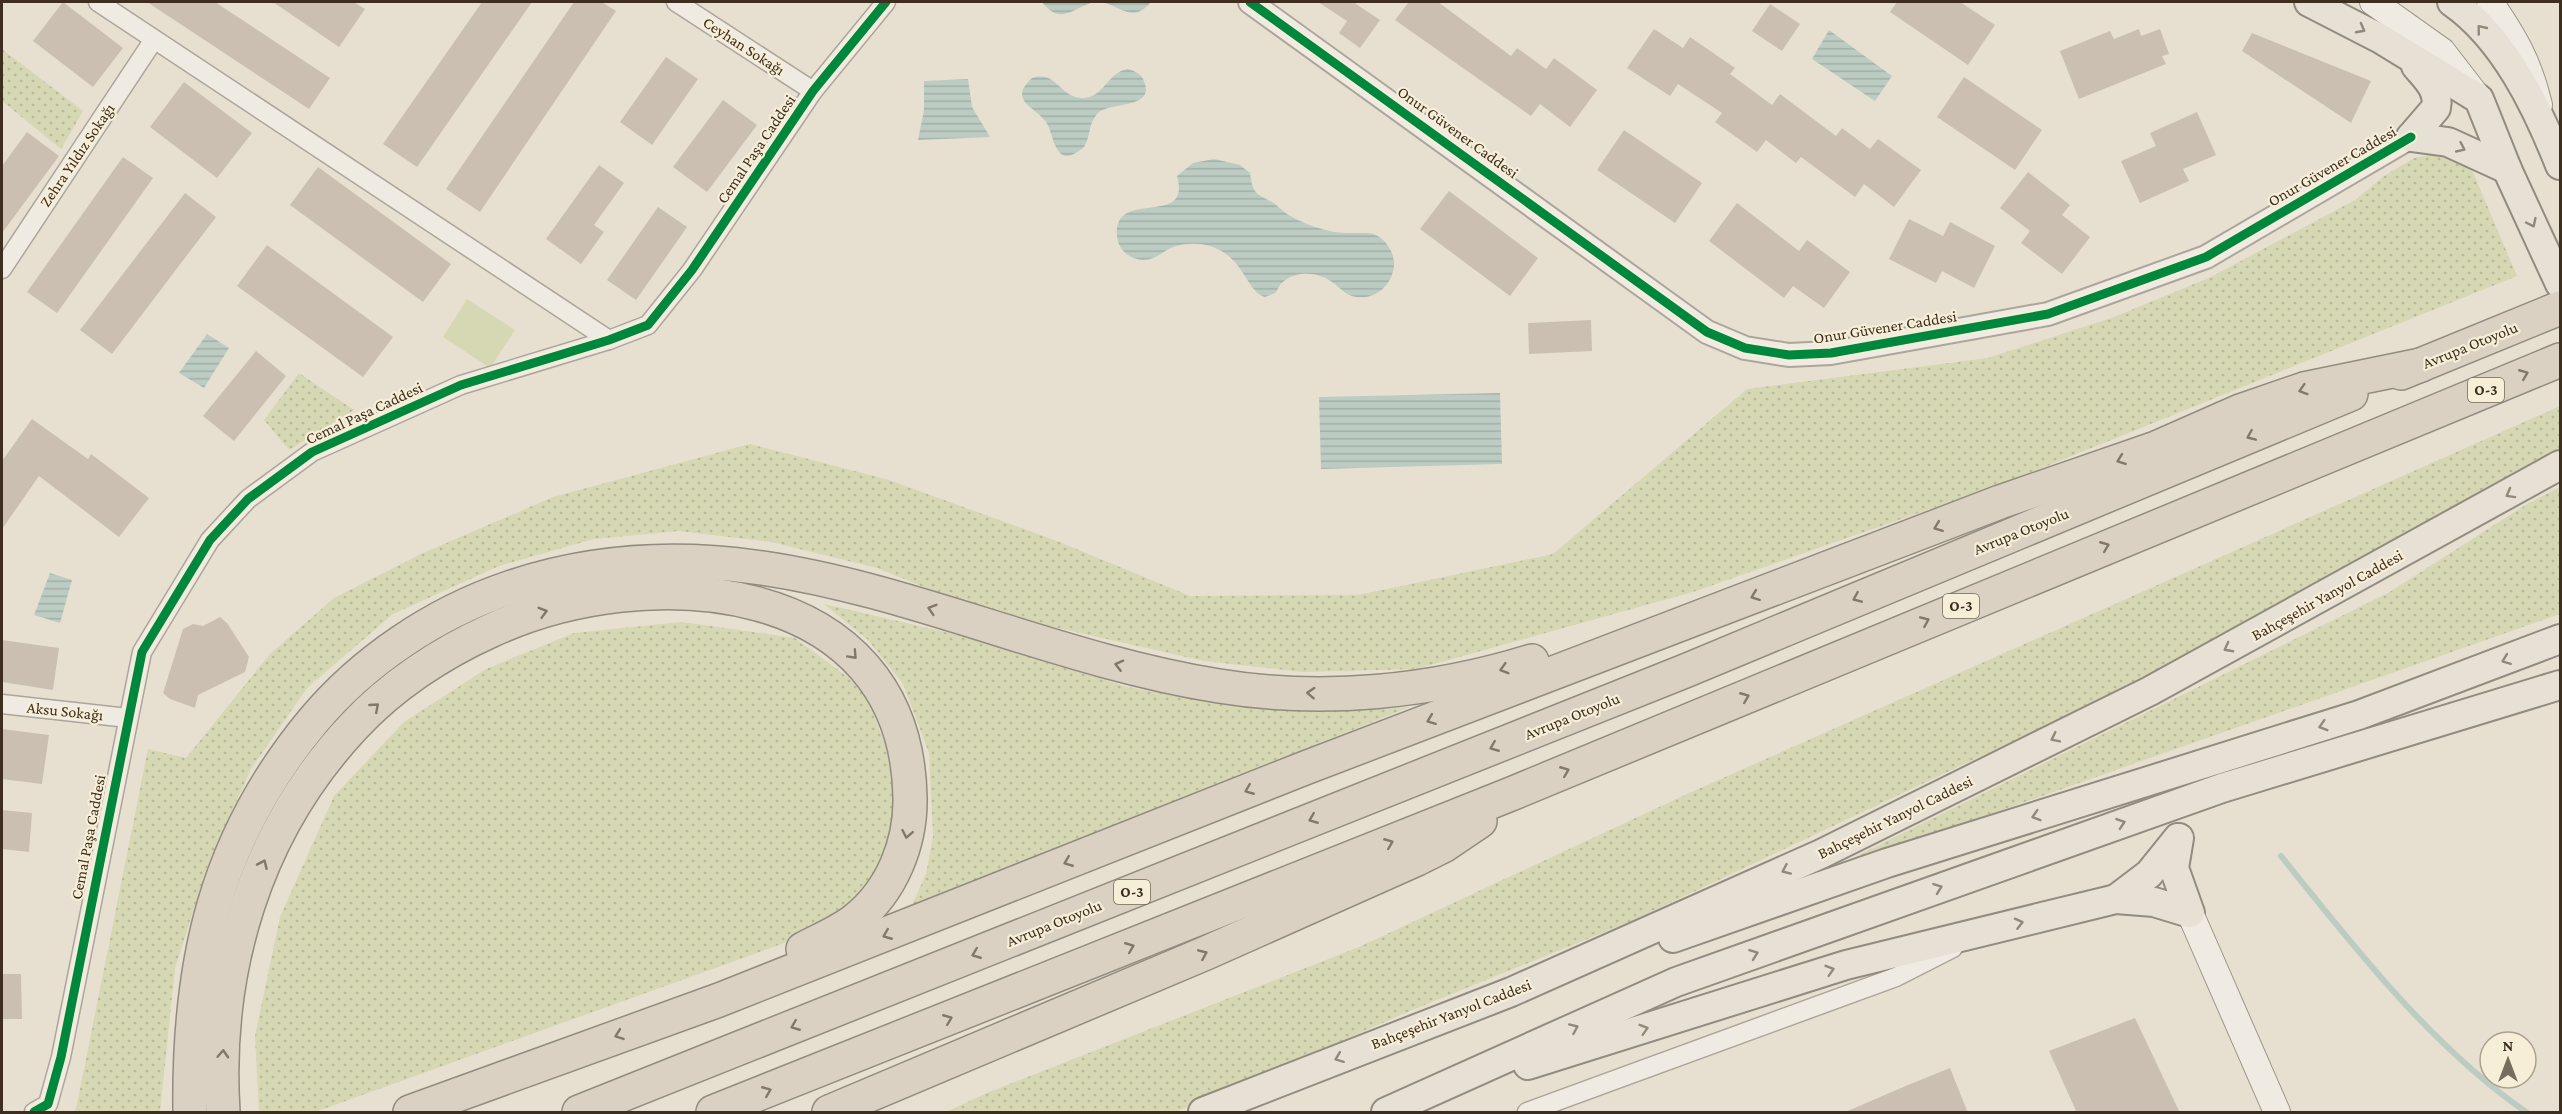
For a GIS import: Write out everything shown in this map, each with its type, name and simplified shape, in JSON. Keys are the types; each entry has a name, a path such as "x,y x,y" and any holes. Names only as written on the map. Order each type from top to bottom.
{"highway":[{"name":"Avrupa Otoyolu","path":"579,1113 1696,666 2560,308"},
{"name":"O-3","path":"713,1113 1511,794 2560,360"},
{"path":"410,1113 867,943 1305,768 2000,502 2156,448 2240,411 2304,389 2421,365"},
{"path":"190,1113 192,1010 202,946 220,883 237,840 261,796 300,737 333,696 372,665 408,638 458,608 537,579 591,566 649,561 738,563 797,572 874,592 1095,660 1154,674 1222,687 1321,694 1389,691 1450,682 1501,670 1600,640 1663,631"},
{"path":"223,1113 221,1083 224,1034 237,940 250,892 279,828 312,777 355,725 403,683 442,657 491,630 576,603 614,596 694,593 765,604 806,620 843,645 872,676 900,728 908,758 910,809 907,839 893,873 876,901 854,921 825,938 697,996 674,1015"},
{"path":"829,1113 1206,953 1417,859 1443,846 1478,823 1511,794"},
{"path":"867,1113 1025,1039 1072,1009"}],"main road":[{"path":"2309,2 2479,99"},
{"path":"2373,2 2442,51 2479,99 2507,170 2560,284"},
{"path":"2452,2 2470,14 2510,64 2554,150"},
{"path":"2490,2 2508,28 2530,69 2554,150"},
{"path":"2409,57 2433,87 2438,102 2436,108 2411,137"},
{"path":"2411,137 2448,142 2507,170"},
{"name":"Bahçeşehir Yanyol Caddesi","path":"1203,1113 1511,992 1821,854 2150,691 2560,465"},
{"path":"1511,992 1734,918 1887,863 2359,715 2560,639"},
{"path":"1397,1108 1676,982 2222,788 2560,685"},
{"path":"2116,899 2149,874 2190,821 2222,788"},
{"path":"2179,838 2174,868 2190,913 2277,1113"},
{"path":"1397,1108 1846,965 2116,899 2154,902 2190,913"}],"street":[{"path":"98,2 153,41 609,340"},
{"name":"Ceyhan Sokağı","path":"676,2 813,91"},
{"name":"Cemal Paşa Caddesi","path":"34,1113 48,1104 61,1058 142,652 210,540 248,499 312,452 461,384 609,340 648,325 692,270 813,91 886,2"},
{"name":"Onur Güvener Caddesi","path":"1250,2 1707,332 1745,348 1790,355 1831,353 2048,314 2206,257 2411,137"},
{"name":"Zehra Yıldız Sokağı","path":"2,269 153,41"},
{"name":"Aksu Sokağı","path":"2,704 128,718"},
{"path":"1527,1113 1896,977 1982,932"}],"green space":[{"path":"2,49 83,111 61,149 2,101"},
{"path":"2439,153 2472,170 2517,276 2007,482 1693,592 1416,669 1303,672 1204,661 983,611 877,568 771,542 679,531 594,539 499,566 393,614 307,688 251,769 209,862 175,968 160,1112 72,1112 76,1109 148,749 186,758 270,654 334,598 421,554 553,497 750,444 889,480 1057,541 1190,596 1358,595 1553,554 1747,389 1988,358 2114,317 2211,277 2355,200 2384,176 2414,158"},
{"path":"467,299 515,330 490,368 443,337"},
{"path":"299,373 354,410 289,450 264,420"},
{"path":"2560,406 2560,449 2365,555 2174,665 1634,920 1405,1013 1175,1112 946,1112 987,1093 1359,947 1687,794"},
{"path":"2560,487 2560,614 1820,874 2388,593 2527,504"},
{"path":"824,604 989,642 1127,687 1238,704 1410,707 911,907 926,874 933,836 929,753 903,684 868,640"},
{"path":"682,622 795,638 864,689 886,747 895,799 892,835 874,876 845,912 804,936 315,1112 259,1112 255,1036 280,917 334,796 404,722 486,669 574,633"}],"shaded area":[{"path":"1042,2 1096,2 1062,14 1049,10"},
{"path":"1104,2 1151,2 1136,12 1124,11"},
{"path":"1829,30 1892,76 1875,101 1812,59"},
{"path":"1128,69 1135,71 1143,79 1146,89 1144,96 1131,103 1104,109 1098,113 1084,147 1067,156 1061,154 1057,149 1046,122 1023,98 1022,92 1032,78 1047,77 1067,93 1081,98 1095,94 1115,75"},
{"path":"968,79 972,107 990,137 918,140 924,110 924,81"},
{"path":"1214,159 1240,165 1250,173 1256,192 1298,220 1331,231 1371,234 1381,238 1390,249 1393,258 1394,267 1388,283 1374,294 1356,297 1346,293 1328,279 1301,274 1288,278 1275,293 1265,297 1253,288 1231,258 1210,246 1192,244 1178,246 1147,260 1134,258 1124,252 1117,235 1119,221 1127,213 1174,201 1179,192 1177,176 1193,163"},
{"path":"207,334 229,348 204,388 179,373"},
{"path":"1500,393 1502,464 1321,469 1319,397"},
{"path":"50,573 72,580 60,623 34,615"}],"building":[{"path":"63,2 123,48 93,87 33,41"},
{"path":"147,2 215,2 330,78 309,109"},
{"path":"273,2 354,2 365,9 339,47"},
{"path":"482,2 532,2 417,167 383,144"},
{"path":"574,2 602,2 616,11 480,212 446,189"},
{"path":"1318,2 1353,2 1380,20 1360,48 1339,33 1347,21"},
{"path":"1409,2 1438,2 1511,56 1517,48 1546,69 1554,58 1597,90 1570,127 1540,104 1531,116 1395,20"},
{"path":"1897,2 1960,2 1995,25 1968,65 1890,12"},
{"path":"1770,4 1800,24 1782,51 1752,31"},
{"path":"1654,29 1683,48 1690,37 1735,68 1730,74 1772,105 1780,94 1836,136 1842,128 1870,149 1878,139 1921,170 1894,207 1864,184 1855,197 1801,157 1796,163 1766,140 1757,152 1715,122 1722,113 1678,84 1670,96 1627,68"},
{"path":"2139,29 2141,36 2160,29 2169,54 2162,56 2166,64 2079,99 2060,51 2110,31 2114,39"},
{"path":"2252,33 2371,81 2351,123 2242,51"},
{"path":"666,57 698,79 652,145 620,122"},
{"path":"1964,77 2042,130 2015,170 1937,117"},
{"path":"184,82 252,133 217,178 150,127"},
{"path":"723,100 757,125 707,192 673,167"},
{"path":"2197,112 2216,155 2183,169 2189,181 2140,203 2121,161 2156,146 2150,133"},
{"path":"1624,130 1702,183 1675,223 1597,170"},
{"path":"27,132 59,156 2,233 2,166"},
{"path":"123,157 153,178 57,313 27,292"},
{"path":"599,165 624,183 594,225 604,232 581,264 546,239"},
{"path":"318,167 451,264 423,302 290,205"},
{"path":"2028,172 2070,205 2062,215 2090,237 2062,274 2021,243 2030,231 2000,208"},
{"path":"1449,191 1538,258 1510,296 1420,229"},
{"path":"185,193 216,217 112,354 80,330"},
{"path":"1737,203 1799,251 1807,240 1850,272 1824,308 1793,286 1784,298 1709,241"},
{"path":"658,207 687,227 636,300 607,280"},
{"path":"1909,219 1943,236 1950,222 1995,246 1974,288 1942,271 1936,283 1889,259"},
{"path":"267,245 393,337 363,377 237,286"},
{"path":"1591,320 1592,351 1529,354 1528,323"},
{"path":"256,351 286,376 234,441 203,416"},
{"path":"32,419 88,459 91,454 149,498 119,537 39,476 2,529 2,461"},
{"path":"220,617 227,623 249,657 245,672 198,695 195,708 170,699 163,693 183,629 193,624 203,626"},
{"path":"2,640 59,648 53,690 2,682"},
{"path":"2,729 49,735 42,784 2,779"},
{"path":"2,810 32,813 29,852 2,849"},
{"path":"2,974 21,974 22,1019 2,1019"},
{"path":"2135,1018 2180,1113 2077,1113 2049,1051"},
{"path":"1950,1068 1968,1113 1843,1113 1908,1085"}],"waterway":[{"path":"2281,856 2336,925 2426,1026 2491,1086 2526,1112"}],"cycle path":[{"path":"34,1112 48,1104 61,1057 142,652 210,540 248,499 312,452 461,385 609,340 648,325 692,270 813,91 886,2"},
{"path":"1250,2 1707,332 1745,348 1789,355 1831,353 2048,314 2206,257 2411,137"}]}
